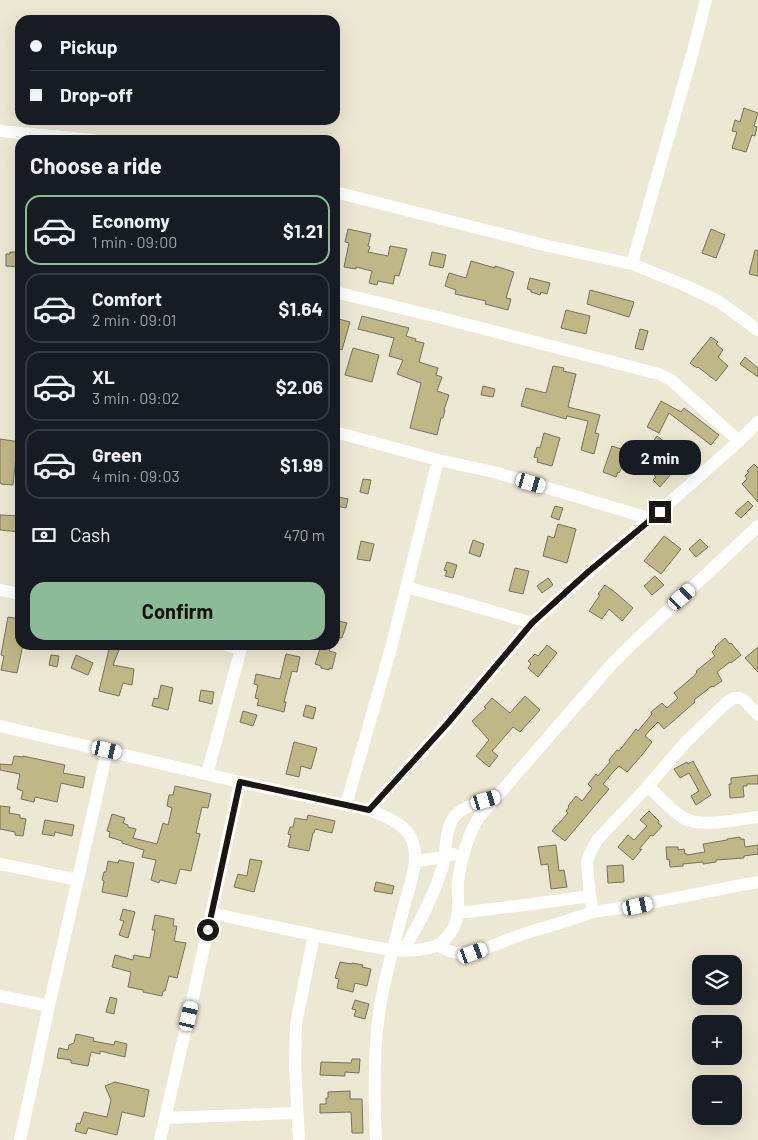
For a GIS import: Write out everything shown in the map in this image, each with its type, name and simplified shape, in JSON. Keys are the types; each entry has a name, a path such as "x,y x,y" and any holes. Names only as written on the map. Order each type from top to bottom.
{"street":[{"path":"632,264 706,0"},
{"path":"0,131 42,135"},
{"path":"340,193 548,246 632,264 718,301 758,330"},
{"path":"340,293 659,374 671,380 739,441"},
{"path":"369,810 447,724 532,623 588,572 652,519 758,422"},
{"path":"340,434 438,460 494,472 652,519"},
{"path":"346,805 378,695 438,460"},
{"path":"212,913 314,935 399,950 437,945 449,934 458,913 458,883 464,850 476,822 620,656 756,533"},
{"path":"406,587 532,623"},
{"path":"0,590 15,593"},
{"path":"207,774 241,650"},
{"path":"593,912 587,863 593,845 598,839 684,744 730,700 734,698 744,700 758,715"},
{"path":"0,726 369,810 389,819 408,832 416,851 416,860 399,950"},
{"path":"20,1140 107,750"},
{"path":"160,1140 240,782"},
{"path":"648,786 682,818 701,824 758,817"},
{"path":"376,1140 375,1072 377,1027 387,973 399,950 426,911 437,887 446,857 447,837 452,820 460,811 497,797"},
{"path":"416,860 446,857 464,850"},
{"path":"0,864 78,880"},
{"path":"437,945 457,953 473,953 526,933 593,912 638,906 758,882"},
{"path":"458,913 590,896"},
{"path":"299,1140 295,1066 296,1024 314,935"},
{"path":"0,996 49,1006"},
{"path":"166,1118 294,1113 297,1117"}],"building":[{"path":"744,108 758,113 754,126 757,127 755,136 752,135 746,152 732,148 737,132 732,131 735,120 740,122"},
{"path":"348,229 371,234 368,252 388,256 390,246 407,249 399,276 395,275 393,284 378,281 377,285 369,283 372,271 356,267 356,269 344,267 349,243 345,242"},
{"path":"711,229 725,235 716,258 702,253"},
{"path":"755,250 758,251 758,276 749,274"},
{"path":"10,252 15,252 15,267 6,266 6,254 10,254"},
{"path":"432,252 446,255 443,268 429,265"},
{"path":"471,261 514,272 506,298 511,299 508,310 485,304 486,301 455,294 456,290 445,286 449,273 466,278"},
{"path":"530,278 550,283 547,294 541,292 540,295 527,289"},
{"path":"590,290 634,302 629,317 587,304"},
{"path":"566,310 590,316 586,334 561,328"},
{"path":"362,316 409,328 406,336 424,343 419,362 438,368 436,375 442,377 437,391 449,395 437,435 410,428 421,383 397,374 403,360 389,356 394,338 358,329"},
{"path":"340,319 350,322 342,350 340,349"},
{"path":"640,329 648,331 643,350 635,348"},
{"path":"711,337 718,342 716,344 723,350 718,357 728,366 716,381 690,363"},
{"path":"353,348 379,355 372,382 345,375"},
{"path":"745,357 758,368 758,377 740,364"},
{"path":"553,366 564,368 563,371 576,374 568,407 600,415 595,433 599,434 594,454 581,450 588,421 567,416 566,419 521,406 526,388 546,393"},
{"path":"483,386 495,389 493,397 481,395"},
{"path":"661,401 681,412 684,408 719,435 711,445 669,413 659,433 647,427"},
{"path":"544,433 560,438 552,466 537,462 538,458 534,457 537,447 540,448"},
{"path":"657,436 692,463 685,473 675,466 677,460 650,446"},
{"path":"0,439 15,441 13,485 0,483"},
{"path":"612,446 630,452 616,477 603,472"},
{"path":"660,461 677,467 660,487 653,480 656,477 651,472"},
{"path":"754,464 758,468 758,502 742,484 747,479 745,476 749,472 747,471"},
{"path":"363,479 371,480 368,494 360,492"},
{"path":"340,497 348,499 346,508 340,507"},
{"path":"748,501 753,506 741,518 735,513"},
{"path":"555,506 563,508 559,520 551,517"},
{"path":"0,515 15,516 15,532 0,530"},
{"path":"558,524 576,529 567,563 543,556 548,536 554,538"},
{"path":"664,536 681,549 661,574 644,561"},
{"path":"700,539 708,547 696,557 689,549"},
{"path":"473,540 484,544 480,557 469,553"},
{"path":"361,541 374,544 370,561 357,559"},
{"path":"447,562 457,565 453,578 445,576 447,571 444,570"},
{"path":"515,568 529,571 523,594 509,591"},
{"path":"655,576 664,585 652,595 644,586"},
{"path":"548,578 553,585 542,593 537,586"},
{"path":"605,585 633,608 622,621 609,609 602,619 589,611"},
{"path":"8,617 15,618 15,650 22,650 17,673 1,670 4,656 1,655"},
{"path":"340,621 347,623 342,638 340,638"},
{"path":"725,638 741,655 717,672 722,681 694,700 695,702 664,729 658,722 650,730 645,736 652,742 627,772 619,766 614,771 603,784 609,789 565,841 552,831 568,813 566,811 568,806 576,796 582,801 592,788 588,784 596,774 598,776 617,750 619,751 636,729 638,731 652,714 651,712 662,703 667,708 678,698 674,693 694,676 696,671 715,656 712,652"},
{"path":"547,645 557,653 538,677 528,668 531,664 528,661 535,654 538,656"},
{"path":"758,647 758,672 745,658"},
{"path":"109,650 119,650 113,665 134,669 132,685 123,683 119,696 99,691"},
{"path":"320,650 329,650 336,653 332,669 321,668 321,666 315,664"},
{"path":"286,654 300,657 297,672 292,671 284,702 286,702 284,712 257,705 259,699 255,698 258,685 254,684 256,674 280,679"},
{"path":"51,655 59,656 57,667 49,665"},
{"path":"76,655 93,663 88,675 71,668"},
{"path":"161,685 173,688 168,710 152,706 154,698 158,699"},
{"path":"201,690 214,692 212,704 199,701"},
{"path":"525,696 540,710 520,732 513,727 492,751 498,756 489,767 476,756 489,740 472,721 486,708 484,707 492,698 510,713"},
{"path":"306,705 316,708 313,719 303,716"},
{"path":"243,711 257,715 253,726 240,722"},
{"path":"294,742 317,748 311,769 301,766 299,777 286,774"},
{"path":"14,756 23,756 65,765 63,773 85,777 83,788 61,783 57,802 35,797 34,802 21,799 23,791 17,789 20,774 0,770 0,764 12,765"},
{"path":"693,761 711,795 696,805 691,796 699,791 689,773 680,778 674,769"},
{"path":"758,775 758,784 743,786 744,797 730,798 729,784 731,784 731,778"},
{"path":"175,786 211,794 208,808 202,807 196,833 200,834 191,871 180,869 176,884 160,880 159,883 151,880 156,860 142,857 144,850 109,837 110,832 107,831 112,814 125,818 123,823 128,825 128,827 136,829 133,838 157,844 163,823 168,825 172,808 167,806 169,795 173,795"},
{"path":"0,806 10,807 9,813 20,815 20,818 26,819 23,836 0,829"},
{"path":"649,811 662,826 653,836 651,835 633,860 618,847 628,835 634,840 647,826 640,820"},
{"path":"308,815 335,821 332,833 315,829 309,851 288,847 291,835 288,834 290,827 293,827 295,818 307,820"},
{"path":"45,820 74,825 72,836 55,832 54,836 42,834"},
{"path":"740,837 740,839 744,839 745,847 758,845 758,854 744,856 744,858 670,867 669,859 667,860 666,847 678,847 678,850 684,849 687,855 705,852 703,844"},
{"path":"556,845 559,871 564,870 567,887 551,889 548,864 541,865 538,847"},
{"path":"250,859 262,861 254,892 234,887 238,874 247,876"},
{"path":"119,860 134,863 127,897 102,892 104,881 102,880 108,861 118,863"},
{"path":"623,865 624,882 608,883 607,866"},
{"path":"376,882 394,886 392,894 374,891"},
{"path":"123,909 135,912 128,938 119,935 124,921 120,920"},
{"path":"155,915 174,919 173,926 177,926 174,941 186,943 177,978 169,976 162,996 128,987 131,972 112,967 115,955 133,960 134,955 150,958 155,930 152,930"},
{"path":"340,962 363,965 362,967 371,969 367,986 355,983 353,992 337,988 339,979 335,978"},
{"path":"110,997 117,999 114,1014 106,1012"},
{"path":"355,1000 369,1004 365,1019 354,1016 356,1010 352,1009"},
{"path":"76,1034 94,1038 93,1041 114,1045 115,1041 127,1044 125,1057 100,1051 100,1054 91,1052 88,1066 71,1063 71,1060 57,1058 59,1048 68,1050 69,1045 74,1043"},
{"path":"352,1059 360,1059 359,1073 345,1072 345,1076 320,1075 321,1062 351,1063"},
{"path":"115,1082 149,1090 144,1117 122,1112 117,1135 88,1128 86,1134 75,1131 77,1123 80,1124 84,1112 107,1117 111,1100 105,1086"},
{"path":"350,1091 350,1099 362,1099 363,1133 352,1133 351,1112 320,1113 320,1104 326,1104 328,1092"}],"route":[{"path":"208,930 240,782 369,810 447,724 532,623 588,572 660,512"}]}
